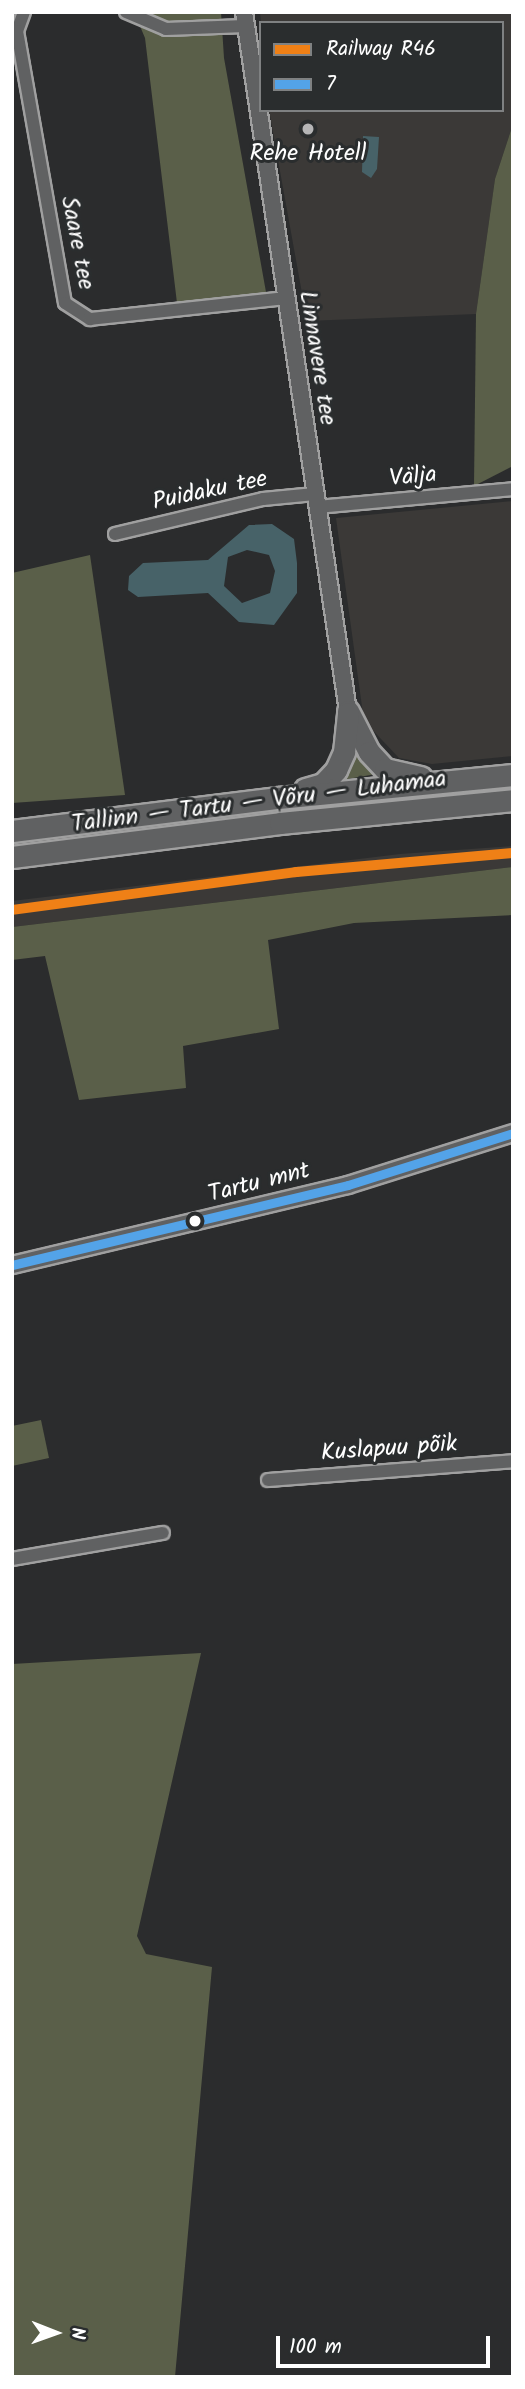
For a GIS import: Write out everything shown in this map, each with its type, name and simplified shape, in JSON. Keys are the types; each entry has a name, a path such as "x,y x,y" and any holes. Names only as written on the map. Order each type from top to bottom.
{"highway":[{"path":"348,711 369,752 385,769 450,780"},
{"path":"278,798 330,777 345,752 348,711"},
{"name":"Tallinn — Tartu — Võru — Luhamaa","path":"12,831 278,798 513,775"},
{"name":"Tallinn — Tartu — Võru — Luhamaa","path":"12,857 279,823 513,800"}],"street":[{"name":"Saare tee","path":"24,12 17,31 65,303 90,319 285,298"},
{"path":"126,12 166,29 244,19"},
{"name":"Linnavere tee","path":"244,19 348,711"},
{"name":"Välja","path":"316,501 513,489"},
{"name":"Puidaku tee","path":"115,534 263,499 316,501"},
{"name":"Tartu mnt","path":"12,1265 348,1185 513,1133"},
{"name":"Kuslapuu põik","path":"268,1480 513,1461"},
{"path":"12,1559 163,1533"}],"shaded area":[{"path":"260,12 513,12 513,124 495,179 476,314 307,321 269,112 504,112 504,21 261,21"},
{"path":"513,501 513,756 432,764 399,758 364,721 336,518"},
{"path":"513,846 513,867 12,927 12,901 400,854"}],"green space":[{"path":"134,12 221,12 224,58 266,292 177,303 145,38"},
{"path":"513,124 513,466 474,486 476,314 495,179"},
{"path":"90,555 125,795 12,803 12,573"},
{"path":"354,748 376,774 342,780"},
{"path":"513,867 513,915 354,923 268,940 279,1029 183,1046 186,1088 79,1100 45,956 12,960 12,927"},
{"path":"41,1420 49,1458 12,1466 12,1426"},
{"path":"201,1653 137,1936 146,1954 212,1967 175,2377 12,2377 12,1664"}],"water":[{"path":"363,136 379,137 377,169 371,178 362,172"},
{"path":"272,524 294,539 297,593 274,625 239,622 208,593 138,597 128,590 129,576 143,563 208,560 249,525","holes":["247,550 269,555 275,571 270,593 242,603 224,586 228,557"]}],"rail line":[{"name":"R46","path":"12,910 296,872 513,853"}],"transit line":[{"name":"7","path":"12,1265 348,1185 513,1133"}],"place":[{"name":"Rehe Hotell","path":"308,129"}]}
